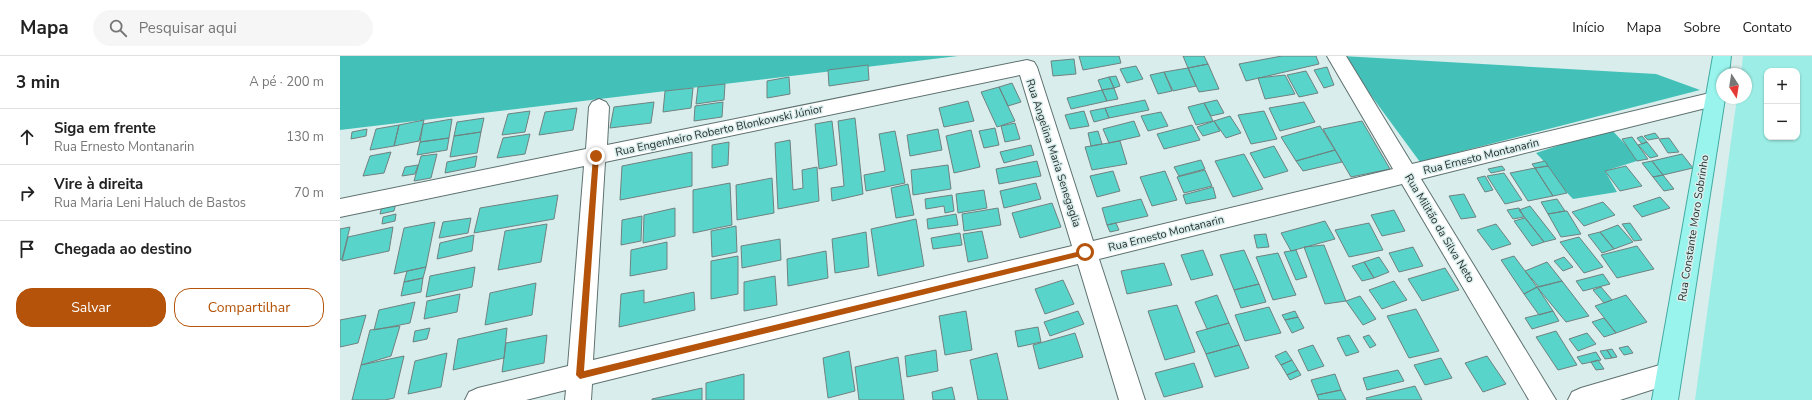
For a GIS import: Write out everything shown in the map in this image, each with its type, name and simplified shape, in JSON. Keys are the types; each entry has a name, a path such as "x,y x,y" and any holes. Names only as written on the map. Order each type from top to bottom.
{"main road":[{"name":"Rua Constante Moro Sobrinho","path":"1666,400 1722,56"}],"street":[{"name":"Rua Militão da Silva Neto","path":"1336,56 1543,400"},
{"name":"Rua Engenheiro Roberto Blonkowski Júnior","path":"340,208 1027,67"},
{"name":"Rua Angelina Maria Senegaglia","path":"1027,67 1132,400"},
{"name":"Rua Ernesto Montanarin","path":"478,400 1714,99"},
{"path":"578,400 599,107"},
{"path":"1581,400 1670,373"}],"shaded area":[{"path":"340,56 958,56 340,130"},
{"path":"1342,56 1656,74 1700,90 1420,162"},
{"path":"1743,56 1812,56 1812,400 1695,400 1736,104 1752,104 1752,68 1742,68"},
{"path":"1610,128 1640,160 1605,171 1617,192 1573,199 1536,153"}],"building":[{"path":"1079,56 1119,56 1121,63 1083,70"},
{"path":"1183,56 1204,56 1208,64 1188,68"},
{"path":"1282,56 1316,56 1319,64 1246,81 1239,64"},
{"path":"1074,59 1076,74 1053,76 1051,61"},
{"path":"1208,64 1219,89 1199,92 1188,68"},
{"path":"868,65 869,80 829,86 828,70"},
{"path":"1136,66 1143,79 1127,83 1120,69"},
{"path":"1327,67 1334,85 1324,88 1314,70"},
{"path":"1188,68 1196,86 1173,91 1164,72"},
{"path":"1306,71 1318,93 1299,97 1287,75"},
{"path":"1164,72 1172,91 1158,94 1150,75"},
{"path":"1285,75 1295,94 1265,99 1258,78"},
{"path":"1116,76 1120,86 1114,88 1109,77"},
{"path":"789,77 790,94 767,98 767,81"},
{"path":"1109,77 1114,88 1102,90 1098,80"},
{"path":"1012,83 1021,102 1008,106 999,87"},
{"path":"725,84 724,100 696,104 698,87"},
{"path":"999,87 1015,121 997,127 981,92"},
{"path":"693,88 691,108 663,112 665,91"},
{"path":"1114,88 1118,99 1107,101 1102,90"},
{"path":"1102,90 1107,101 1071,109 1067,98"},
{"path":"1145,100 1149,110 1109,118 1105,108"},
{"path":"1217,100 1224,113 1211,116 1204,103"},
{"path":"968,101 974,121 944,127 939,108"},
{"path":"654,102 651,123 610,128 614,107"},
{"path":"723,102 722,117 694,121 695,106"},
{"path":"1304,102 1315,122 1280,131 1269,108"},
{"path":"1204,103 1213,121 1196,125 1188,107"},
{"path":"577,108 573,130 539,135 545,112"},
{"path":"1105,108 1109,118 1094,122 1090,111"},
{"path":"530,111 525,132 502,135 508,114"},
{"path":"1084,111 1089,126 1070,129 1065,115"},
{"path":"1264,111 1277,139 1251,144 1238,115"},
{"path":"1161,112 1168,126 1148,131 1141,116"},
{"path":"1230,116 1241,133 1226,138 1214,121"},
{"path":"484,118 481,132 454,136 457,122"},
{"path":"855,118 863,194 832,201 831,188 844,186 838,121"},
{"path":"452,119 449,138 420,142 423,124"},
{"path":"424,120 419,141 394,146 399,125"},
{"path":"832,121 837,165 819,169 815,124"},
{"path":"1134,121 1140,136 1109,143 1103,129"},
{"path":"1214,121 1220,131 1203,136 1197,127"},
{"path":"1362,121 1390,169 1351,177 1323,129"},
{"path":"1015,123 1020,139 1005,142 1001,126"},
{"path":"399,125 394,146 370,150 376,129"},
{"path":"1192,125 1200,140 1164,149 1157,134"},
{"path":"1320,126 1335,150 1296,161 1281,137"},
{"path":"995,128 999,145 984,148 979,131"},
{"path":"367,129 366,136 351,139 352,132"},
{"path":"938,129 942,150 910,156 907,135"},
{"path":"971,130 980,167 954,173 946,136"},
{"path":"895,131 905,183 866,191 864,175 885,171 879,134"},
{"path":"1098,131 1102,144 1091,146 1088,133"},
{"path":"481,132 477,153 450,157 454,136"},
{"path":"1655,133 1659,138 1648,140 1644,136"},
{"path":"530,134 525,154 497,158 503,138"},
{"path":"1642,136 1647,142 1642,144 1637,138"},
{"path":"1632,137 1648,159 1637,161 1622,139"},
{"path":"449,138 447,150 417,155 420,142"},
{"path":"1669,138 1679,152 1668,153 1659,139"},
{"path":"790,140 793,190 803,188 802,170 817,167 819,201 778,209 775,143"},
{"path":"1120,141 1127,164 1092,170 1085,147"},
{"path":"729,142 728,165 712,168 712,145"},
{"path":"1647,142 1658,156 1650,158 1638,145"},
{"path":"1031,145 1034,155 1004,163 1000,152"},
{"path":"1274,146 1288,171 1264,178 1250,153"},
{"path":"1335,150 1342,162 1303,171 1296,161"},
{"path":"391,152 384,173 363,176 370,156"},
{"path":"692,152 692,186 620,200 622,166"},
{"path":"437,154 431,178 414,181 421,156"},
{"path":"1244,154 1263,189 1233,197 1215,161"},
{"path":"1682,154 1693,168 1663,175 1652,161"},
{"path":"477,156 475,167 445,173 447,162"},
{"path":"1201,160 1205,169 1179,176 1174,167"},
{"path":"1037,161 1041,176 999,184 996,169"},
{"path":"1545,161 1548,166 1535,168 1532,164"},
{"path":"1652,161 1663,175 1653,177 1642,163"},
{"path":"418,165 415,174 402,176 405,167"},
{"path":"948,165 951,189 913,195 911,170"},
{"path":"1502,166 1505,170 1491,173 1488,169"},
{"path":"1548,166 1567,193 1553,196 1535,168"},
{"path":"1626,166 1642,186 1620,191 1605,171"},
{"path":"1535,168 1553,196 1528,201 1510,173"},
{"path":"1205,170 1212,186 1184,193 1177,177"},
{"path":"1113,171 1120,191 1097,197 1090,176"},
{"path":"1165,171 1177,200 1152,206 1140,177"},
{"path":"1504,173 1522,200 1505,204 1487,176"},
{"path":"1663,175 1674,189 1664,191 1653,177"},
{"path":"1485,176 1493,190 1485,192 1477,178"},
{"path":"772,178 774,213 737,220 736,185"},
{"path":"730,183 732,225 693,233 693,190"},
{"path":"1036,183 1041,199 1004,208 1000,191"},
{"path":"908,184 914,215 896,218 891,188"},
{"path":"1213,187 1216,198 1186,204 1183,195"},
{"path":"984,190 987,208 958,213 956,194"},
{"path":"1464,194 1476,217 1461,219 1449,196"},
{"path":"558,195 554,219 474,233 480,208"},
{"path":"952,195 954,211 945,213 944,206 926,209 925,199"},
{"path":"1660,197 1670,208 1642,217 1633,206"},
{"path":"1141,199 1148,216 1107,225 1102,208"},
{"path":"1557,199 1565,211 1548,214 1541,202"},
{"path":"1603,202 1615,215 1584,226 1572,212"},
{"path":"396,203 394,211 380,214 382,206"},
{"path":"1052,203 1061,227 1020,238 1012,213"},
{"path":"1530,206 1556,239 1544,242 1519,210"},
{"path":"675,208 675,236 643,243 644,215"},
{"path":"998,208 1001,225 964,231 962,214"},
{"path":"1519,208 1524,217 1513,219 1507,210"},
{"path":"1394,210 1405,231 1382,236 1371,215"},
{"path":"1567,211 1581,234 1561,237 1548,214"},
{"path":"396,214 395,221 382,224 383,217"},
{"path":"956,214 958,225 928,229 927,219"},
{"path":"642,216 641,241 621,245 622,220"},
{"path":"471,218 468,233 439,238 443,222"},
{"path":"1525,218 1544,242 1532,246 1514,221"},
{"path":"916,219 924,266 878,276 871,229"},
{"path":"1325,221 1335,239 1291,251 1281,233"},
{"path":"435,222 426,267 394,274 404,228"},
{"path":"1116,223 1119,230 1110,232 1107,225"},
{"path":"1369,223 1383,250 1349,257 1335,230"},
{"path":"1630,223 1642,240 1634,241 1622,224"},
{"path":"547,224 541,262 498,270 505,231"},
{"path":"1496,224 1511,244 1492,250 1477,230"},
{"path":"1618,225 1633,242 1614,249 1600,232"},
{"path":"736,226 737,252 712,257 711,231"},
{"path":"350,227 342,259 340,260 340,229"},
{"path":"393,227 389,251 342,261 348,237"},
{"path":"982,231 988,258 968,262 963,234"},
{"path":"866,232 869,267 835,273 832,239"},
{"path":"1600,232 1614,249 1602,253 1588,235"},
{"path":"960,233 962,245 933,249 931,238"},
{"path":"1266,234 1269,247 1257,248 1254,235"},
{"path":"474,235 472,251 437,259 440,243"},
{"path":"1579,237 1603,267 1584,273 1560,242"},
{"path":"780,239 781,260 742,268 741,246"},
{"path":"667,242 667,269 630,276 631,250"},
{"path":"1324,245 1346,301 1325,304 1304,247"},
{"path":"1637,246 1654,269 1617,278 1601,255"},
{"path":"1413,247 1423,266 1399,272 1389,253"},
{"path":"1203,250 1213,275 1191,280 1181,255"},
{"path":"1244,250 1259,284 1234,290 1220,255"},
{"path":"1296,250 1307,277 1296,280 1284,252"},
{"path":"826,251 828,278 788,286 787,259"},
{"path":"1278,253 1296,295 1273,300 1256,257"},
{"path":"738,256 738,294 711,299 711,261"},
{"path":"1514,256 1537,287 1524,294 1501,260"},
{"path":"1379,257 1389,272 1374,278 1364,262"},
{"path":"1564,257 1573,267 1563,271 1554,261"},
{"path":"1364,262 1374,278 1362,281 1352,266"},
{"path":"1547,262 1562,281 1539,287 1525,271"},
{"path":"1164,263 1172,285 1127,294 1121,271"},
{"path":"426,267 423,278 404,282 407,271"},
{"path":"475,267 472,287 426,297 430,276"},
{"path":"1445,268 1459,290 1422,301 1408,279"},
{"path":"1603,274 1610,284 1583,291 1576,281"},
{"path":"775,276 777,305 744,311 744,282"},
{"path":"423,278 421,292 401,296 404,282"},
{"path":"1063,280 1074,304 1045,314 1035,289"},
{"path":"1394,281 1407,300 1382,309 1369,290"},
{"path":"1562,281 1589,316 1566,322 1537,287"},
{"path":"536,283 532,315 485,325 490,293"},
{"path":"1259,284 1266,302 1241,308 1234,290"},
{"path":"1537,287 1553,311 1539,315 1524,294"},
{"path":"1601,287 1612,300 1604,303 1593,290"},
{"path":"644,290 644,303 694,292 695,310 619,327 621,294"},
{"path":"460,294 457,312 424,319 427,301"},
{"path":"1217,295 1229,323 1207,329 1195,302"},
{"path":"1626,295 1647,322 1616,333 1595,306"},
{"path":"1360,296 1376,319 1363,325 1346,301"},
{"path":"415,302 410,323 374,330 379,310"},
{"path":"1177,305 1195,352 1165,360 1148,311"},
{"path":"1269,307 1281,333 1245,341 1235,315"},
{"path":"1416,309 1439,351 1409,358 1387,316"},
{"path":"966,311 972,350 945,355 939,316"},
{"path":"1078,311 1084,324 1050,336 1044,322"},
{"path":"1295,311 1298,317 1285,320 1282,315"},
{"path":"1553,311 1559,321 1532,329 1525,318"},
{"path":"366,315 358,343 340,347 340,320"},
{"path":"1298,317 1304,328 1292,333 1285,320"},
{"path":"1604,318 1616,333 1604,337 1592,322"},
{"path":"1229,323 1239,345 1206,354 1196,332"},
{"path":"400,326 391,356 361,365 370,330"},
{"path":"1038,327 1041,342 1018,347 1015,331"},
{"path":"430,328 427,339 413,342 415,331"},
{"path":"507,328 504,358 453,370 458,339"},
{"path":"1556,331 1577,365 1558,370 1536,337"},
{"path":"1075,333 1083,357 1039,369 1033,345"},
{"path":"1587,333 1596,344 1578,351 1569,339"},
{"path":"547,335 544,363 502,372 506,343"},
{"path":"1349,335 1359,352 1346,356 1337,338"},
{"path":"1369,335 1376,345 1370,348 1363,337"},
{"path":"1239,345 1249,368 1215,377 1206,354"},
{"path":"1313,345 1324,366 1308,371 1298,350"},
{"path":"1628,346 1633,353 1624,355 1619,348"},
{"path":"1612,349 1617,357 1612,358 1607,350"},
{"path":"936,350 938,371 907,377 905,356"},
{"path":"1607,350 1612,358 1605,359 1600,351"},
{"path":"849,351 855,391 828,398 823,358"},
{"path":"1286,351 1292,360 1281,365 1275,356"},
{"path":"1596,352 1601,360 1582,364 1577,357"},
{"path":"447,353 441,387 408,394 415,361"},
{"path":"997,353 1008,400 978,400 970,360"},
{"path":"404,356 394,398 385,400 352,400 361,365"},
{"path":"1487,356 1506,384 1483,392 1465,363"},
{"path":"898,357 904,400 859,400 855,367"},
{"path":"1441,358 1452,378 1425,385 1414,365"},
{"path":"1292,360 1298,370 1287,375 1281,365"},
{"path":"1598,360 1604,369 1596,370 1591,362"},
{"path":"1194,363 1203,387 1164,397 1155,373"},
{"path":"1298,370 1301,375 1290,380 1287,375"},
{"path":"1398,370 1404,381 1367,390 1363,378"},
{"path":"744,374 744,400 706,400 706,383"},
{"path":"1335,374 1341,390 1317,395 1311,380"},
{"path":"1415,386 1422,400 1367,400 1366,398"},
{"path":"952,387 955,400 933,400 932,392"},
{"path":"702,388 702,400 652,400 652,399"},
{"path":"1341,390 1346,400 1319,400 1317,395"}],"route":[{"path":"596,156 580,375 1085,252"}]}
